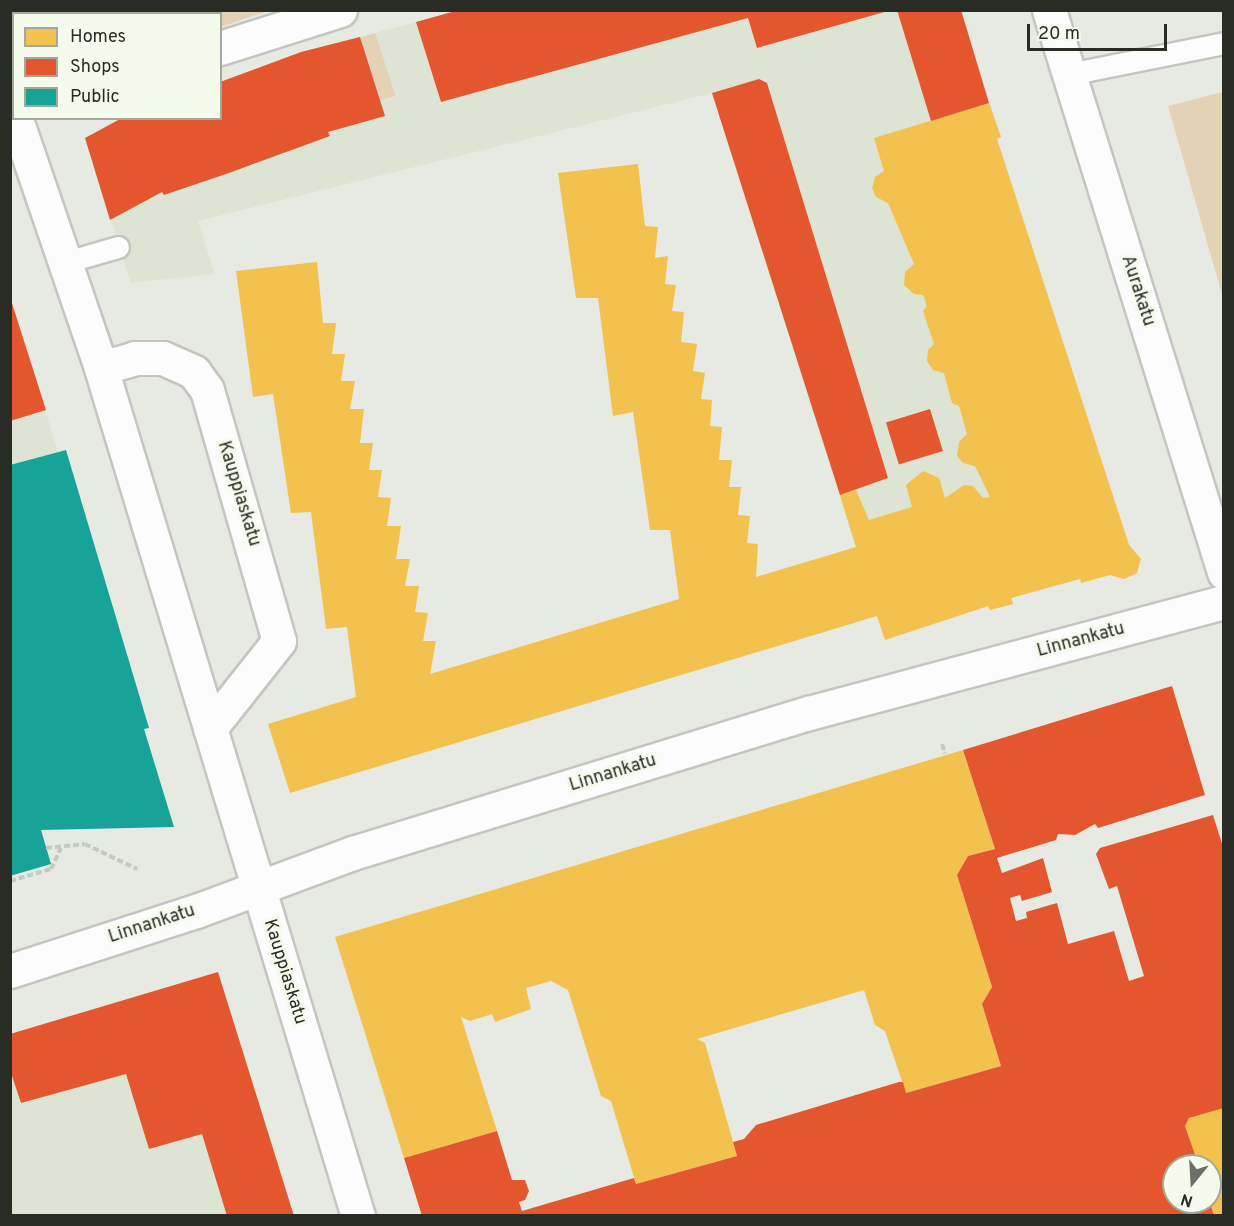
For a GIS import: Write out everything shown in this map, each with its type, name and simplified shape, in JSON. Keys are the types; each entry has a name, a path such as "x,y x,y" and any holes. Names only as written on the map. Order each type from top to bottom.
{"main road":[{"path":"222,47 340,10"},
{"name":"Aurakatu","path":"1049,10 1224,572"},
{"name":"Kauppiaskatu","path":"23,127 101,368 358,1215"},
{"name":"Kauppiaskatu","path":"101,368 135,358 163,358 194,372 207,390 279,641 210,728"},
{"name":"Linnankatu","path":"10,971 258,888 353,853 809,713 1224,602"}],"lane":[{"path":"1069,74 1224,43"},
{"path":"66,262 118,247"}],"path":[{"path":"10,13 15,10"},
{"path":"942,744 945,754"},
{"path":"46,848 85,844 137,869"},
{"path":"10,881 51,869 61,847"}],"shaded area":[{"path":"11,10 268,10 222,27 222,12 12,12 11,108"},
{"path":"459,11 961,11 1001,137 997,139 1129,545 1141,559 1137,573 1124,579 1110,575 1081,583 1079,579 1012,598 1013,604 990,610 988,606 885,640 712,93 198,221 215,274 131,283 85,138 120,120 222,120 222,82 301,52"},
{"path":"375,33 395,96 380,101 360,38"},
{"path":"1224,92 1223,298 1168,106"},
{"path":"10,295 58,452 11,465 10,465"},
{"path":"218,972 294,1215 11,1216 11,1034"}],"building: Homes":[{"path":"989,103 1001,137 997,139 1129,545 1141,559 1137,573 1124,579 1110,575 1081,583 1080,579 1011,598 1013,604 990,610 988,606 885,640 877,616 290,793 268,724 356,697 347,627 326,629 311,512 291,513 273,394 253,397 236,271 317,262 323,323 336,323 332,354 345,354 341,381 355,381 350,409 364,409 360,443 373,443 369,470 382,470 378,497 391,498 387,526 401,526 396,559 410,559 405,586 419,586 415,612 428,613 423,641 436,641 430,674 679,599 670,530 650,530 633,412 613,416 598,298 576,298 558,173 638,164 645,226 658,227 655,258 668,256 665,284 676,285 672,311 684,312 681,342 697,344 693,371 705,373 701,399 712,400 710,426 722,427 719,460 732,460 729,487 741,487 738,515 750,516 747,543 758,544 756,577 856,547 840,495 856,490 869,520 912,507 906,485 923,471 939,478 945,498 964,485 973,486 983,498 990,497 975,466 963,463 957,456 959,442 967,434 959,406 952,403 944,373 933,370 927,361 928,350 934,344 923,311 927,306 923,295 914,294 904,285 905,272 914,264 888,203 876,197 872,188 875,177 884,171 874,138"},
{"path":"963,750 995,849 968,856 957,875 992,987 982,1004 1001,1066 906,1093 885,1031 875,1025 864,990 697,1039 705,1043 737,1156 636,1184 611,1101 601,1096 568,990 551,981 526,988 531,1009 495,1022 492,1014 470,1021 461,1017 497,1131 404,1158 335,937"},
{"path":"1224,1108 1224,1216 1214,1216 1213,1214 1222,1214 1222,1154 1195,1154 1185,1126 1189,1118"}],"building: Shops":[{"path":"459,10 888,11 757,48 748,18 441,102 416,22"},
{"path":"897,10 961,10 989,103 931,121"},
{"path":"360,37 385,116 328,132 330,136 229,173 164,195 162,192 110,220 85,138 118,120 222,120 222,81 301,52"},
{"path":"759,79 767,83 888,478 840,495 712,93"},
{"path":"10,297 46,410 10,421"},
{"path":"930,409 943,451 899,465 886,422"},
{"path":"1172,686 1205,795 1098,828 1095,824 1075,835 1058,834 1056,840 997,858 1002,873 1043,858 1052,892 1022,901 1020,895 1010,898 1016,921 1027,918 1026,912 1057,903 1068,944 1114,931 1129,981 1144,976 1117,886 1109,889 1096,854 1100,848 1213,815 1224,850 1224,1108 1189,1118 1185,1126 1195,1154 1162,1154 1162,1214 1213,1214 1214,1216 422,1216 404,1158 497,1131 512,1180 525,1180 529,1191 525,1200 519,1202 522,1211 634,1178 636,1184 737,1156 733,1142 744,1139 756,1125 899,1082 903,1082 906,1093 1001,1066 982,1004 992,987 957,875 968,856 995,849 963,750"},
{"path":"218,972 294,1216 227,1216 202,1134 149,1149 126,1074 21,1103 10,1070 10,1034"}],"building: Public":[{"path":"66,450 149,728 144,729 174,827 41,830 51,864 10,876 10,465"}]}
